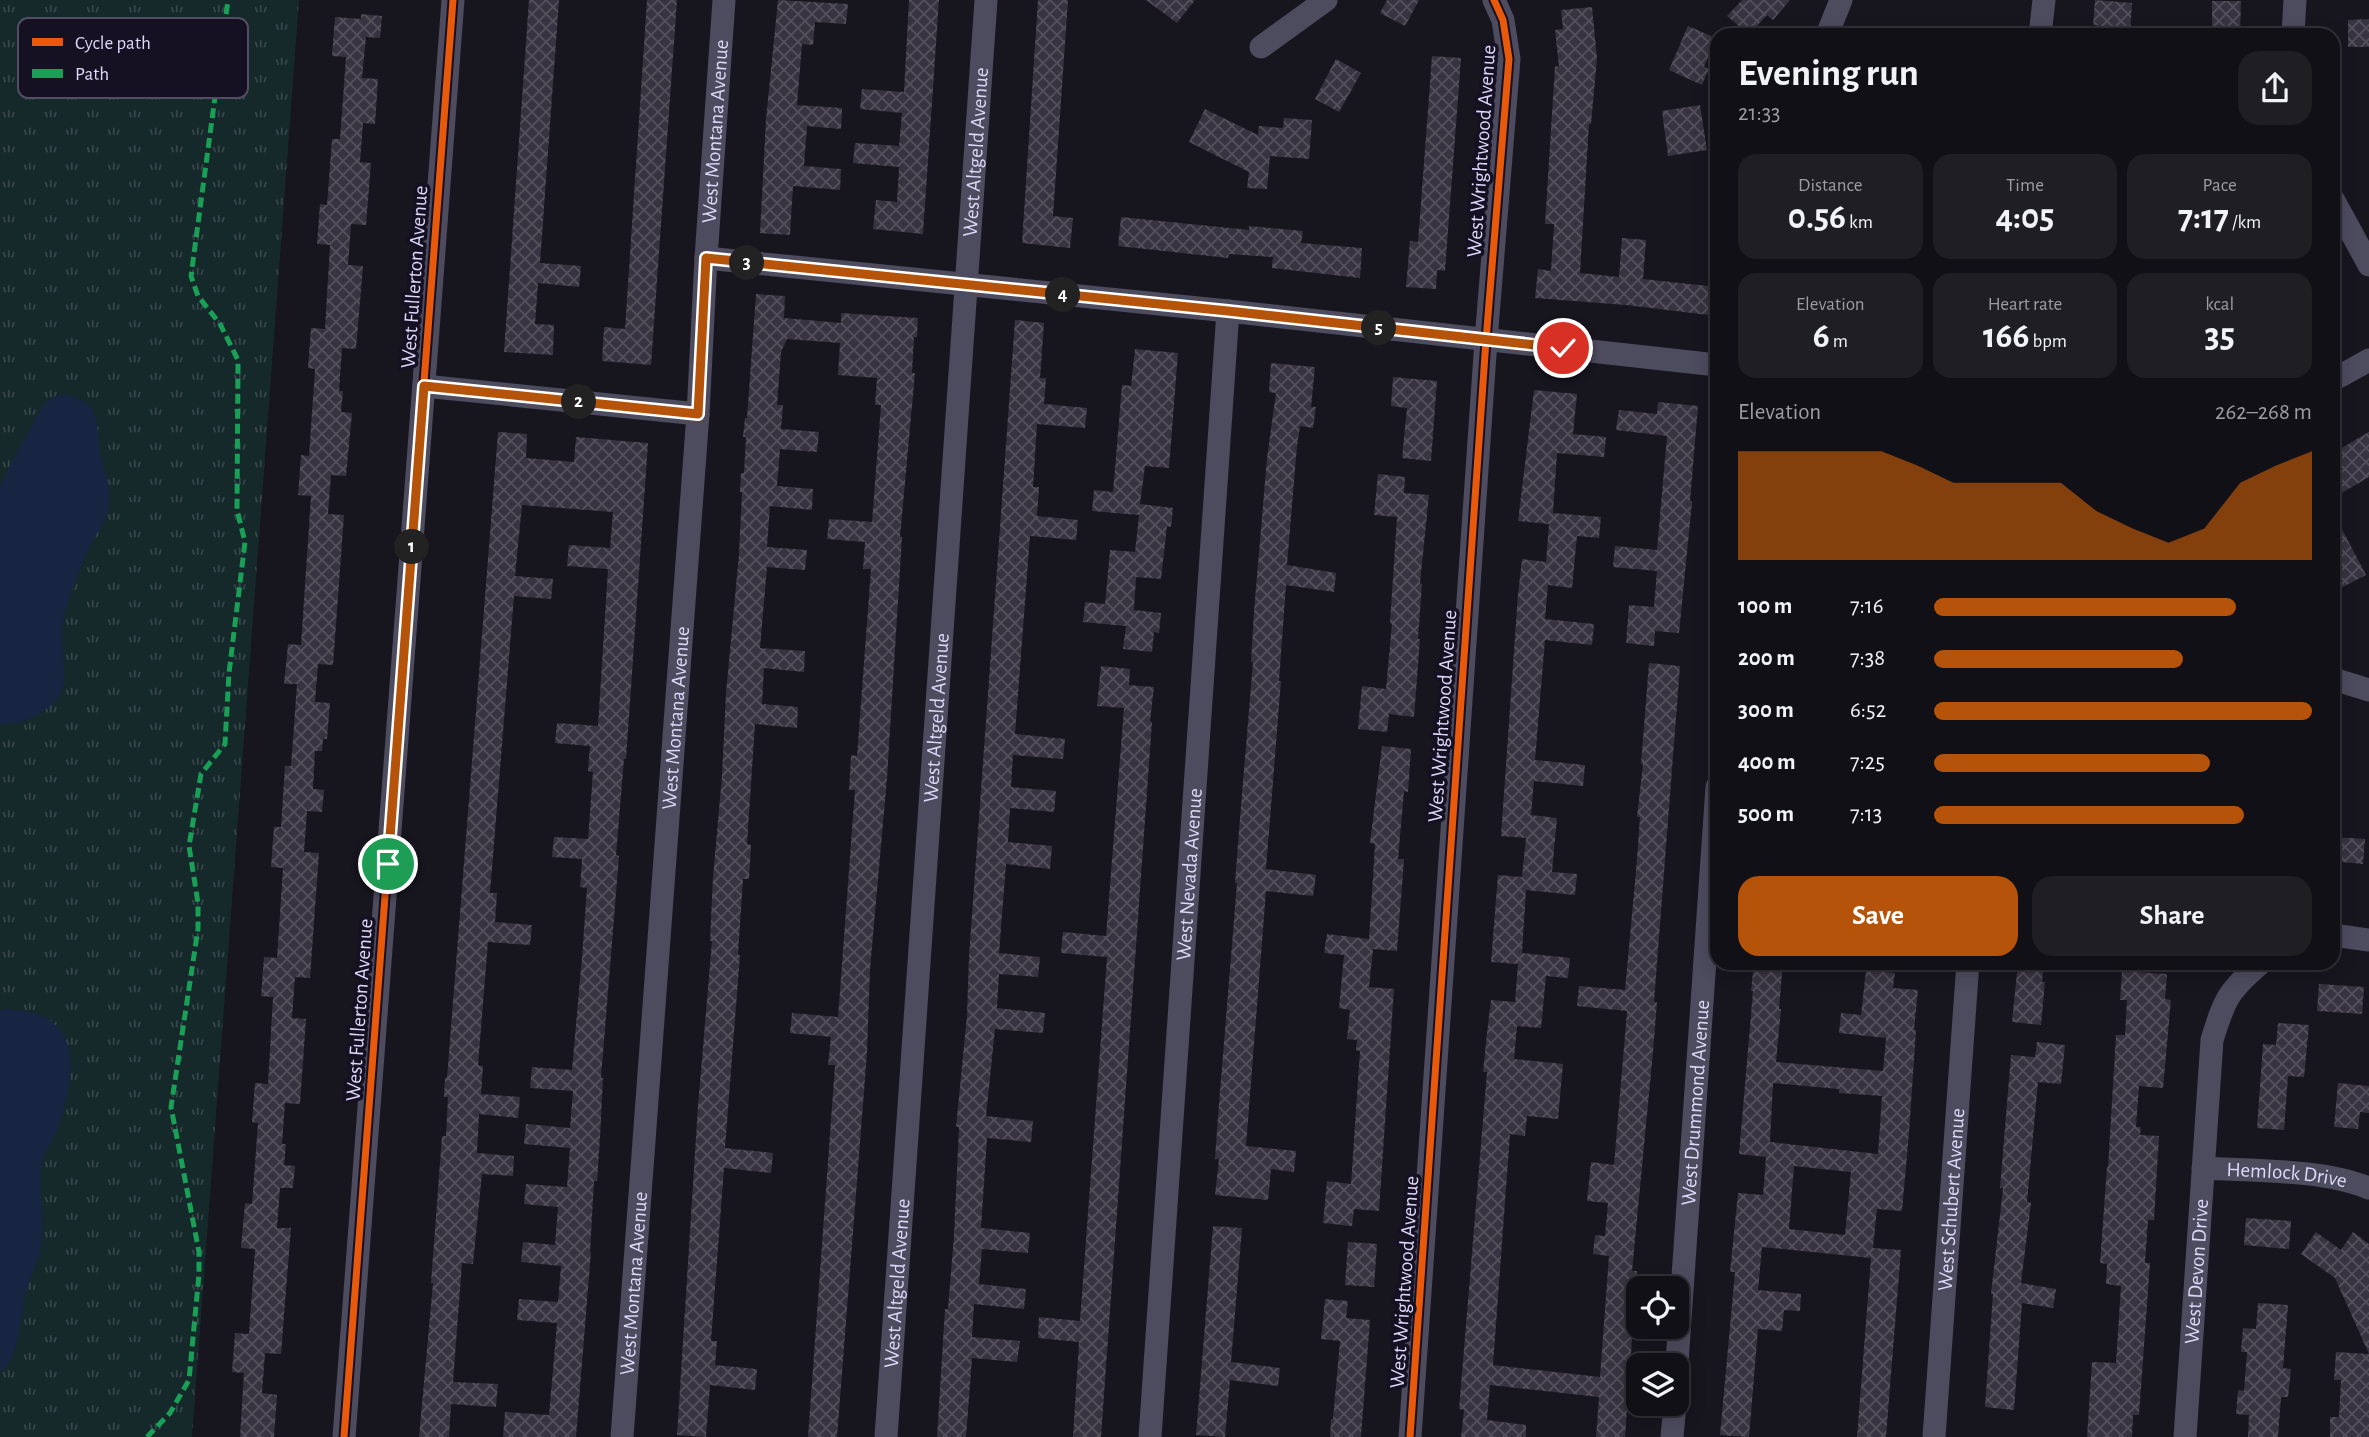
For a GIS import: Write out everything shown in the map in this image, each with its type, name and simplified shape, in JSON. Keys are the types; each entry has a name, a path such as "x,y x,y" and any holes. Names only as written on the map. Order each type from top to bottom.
{"street":[{"name":"West Fullerton Avenue","path":"344,1437 453,0"},
{"name":"West Montana Avenue","path":"622,1437 698,414 724,0"},
{"name":"West Altgeld Avenue","path":"886,1437 986,0"},
{"path":"1261,47 1326,0"},
{"name":"West Wrightwood Avenue","path":"1410,1437 1486,340 1509,59 1503,20 1494,0"},
{"path":"1830,28 1841,0"},
{"path":"2041,28 2044,0"},
{"path":"2293,28 2295,0"},
{"path":"2340,211 2369,265"},
{"path":"706,258 1228,311 1710,364"},
{"name":"West Nevada Avenue","path":"1150,1437 1228,311"},
{"path":"2340,376 2369,360"},
{"path":"424,386 698,414"},
{"path":"2340,681 2369,690"},
{"name":"West Drummond Avenue","path":"1678,1353 1710,888"},
{"path":"2340,936 2369,940"},
{"name":"West Schubert Avenue","path":"1934,1437 1967,970"},
{"name":"West Devon Drive","path":"2185,1437 2212,1040 2222,1007 2234,986 2253,970"},
{"name":"Hemlock Drive","path":"2203,1168 2327,1177 2351,1181 2369,1188"},
{"path":"1672,1437 1674,1416"}],"green space":[{"path":"0,0 299,0 192,1437 0,1437"}],"water":[{"path":"63,395 83,401 93,410 109,486 108,508 81,566 64,615 64,671 57,699 39,714 23,721 0,724 0,487 44,404 55,396"},
{"path":"7,1009 28,1012 54,1023 69,1049 71,1071 61,1117 42,1162 40,1253 27,1288 16,1345 7,1366 0,1373 0,1011"}],"building":[{"path":"529,0 559,0 540,263 581,266 579,287 538,283 535,324 554,325 553,355 504,352"},
{"path":"647,0 677,0 651,365 602,361 604,327 625,329"},
{"path":"778,0 848,4 846,24 815,22 813,45 802,44 797,105 842,108 841,129 807,126 804,166 841,169 840,190 793,186 790,235 760,233 766,119"},
{"path":"909,0 939,0 923,234 873,229 876,200 897,202 899,167 853,163 855,143 899,146 902,113 860,109 862,89 904,92"},
{"path":"1038,0 1068,0 1053,216 1073,218 1070,248 1022,243"},
{"path":"1146,0 1195,0 1177,23"},
{"path":"1387,0 1419,0 1405,26 1380,13"},
{"path":"1742,0 1790,0 1773,20 1767,15 1755,28 1741,28 1727,16"},
{"path":"2095,0 2132,3 2130,28 2101,28 2093,25"},
{"path":"2212,1 2241,1 2240,28 2212,28"},
{"path":"1592,7 1597,58 1589,124 1580,273 1619,277 1622,238 1646,240 1643,279 1710,286 1710,315 1535,298 1538,269 1551,271 1554,224 1545,224 1555,66 1559,67 1555,30 1563,29 1561,10"},
{"path":"361,14 382,16 380,38 366,37 362,78 378,79 375,124 363,123 360,162 371,163 366,225 351,224 348,265 363,266 356,349 342,348 339,391 343,391 341,412 352,413 346,476 331,475 328,514 344,515 333,665 318,664 315,702 330,703 327,739 323,739 322,751 315,751 313,789 324,790 322,812 307,811 304,852 319,853 310,978 295,977 292,1018 306,1019 300,1104 285,1103 282,1144 286,1144 284,1165 295,1166 293,1188 280,1188 277,1228 291,1228 281,1354 265,1353 262,1393 277,1395 274,1437 240,1437 244,1373 232,1372 235,1333 249,1334 255,1249 241,1248 245,1203 252,1204 258,1123 252,1122 255,1083 268,1084 273,997 261,996 264,957 277,958 283,868 271,867 274,827 281,827 285,766 291,766 297,684 284,684 288,644 301,645 311,496 298,495 301,455 309,456 315,369 308,368 311,328 325,329 330,245 317,244 320,204 327,205 332,139 340,139 346,57 332,56 335,17 361,19"},
{"path":"2369,19 2369,47 2348,47 2348,20"},
{"path":"1688,26 1710,35 1710,52 1704,67 1709,69 1702,85 1669,70"},
{"path":"1432,56 1461,58 1445,271 1437,270 1436,289 1406,287 1410,241 1418,242"},
{"path":"1336,59 1361,73 1339,112 1315,99"},
{"path":"1700,105 1707,150 1668,156 1662,111"},
{"path":"1205,109 1258,135 1259,126 1283,128 1284,118 1312,120 1309,159 1270,156 1267,189 1247,188 1249,172 1189,142"},
{"path":"1121,217 1249,230 1249,226 1303,231 1301,243 1362,248 1360,278 1272,268 1273,257 1229,254 1228,258 1118,246"},
{"path":"756,294 785,296 784,318 841,323 841,313 918,318 917,337 914,337 912,373 915,373 900,537 887,778 870,969 867,1053 837,1437 808,1437 835,1065 828,1065 831,1037 790,1033 792,1013 838,1017 855,790 849,790 851,755 857,756 871,569 863,569 865,542 827,539 829,519 872,522 881,405 875,405 877,378 838,375 840,343 787,339 781,352 777,405 783,405 781,429 819,432 817,452 780,449 777,486 813,489 812,510 770,506 767,547 807,550 805,570 767,567 760,648 805,651 804,672 764,668 762,704 798,707 797,728 755,724 747,844 751,845 749,879 743,879 725,1148 773,1153 771,1173 724,1168 711,1341 717,1341 715,1365 757,1369 755,1390 710,1385 706,1437 677,1435 698,1106 712,941 713,877 739,554 741,473 744,473 746,437 743,437 747,418"},
{"path":"1015,320 1044,323 1040,378 1046,378 1044,404 1087,408 1085,428 1037,424 1033,487 1039,487 1037,516 1078,520 1076,540 1030,536 1015,734 1065,739 1063,759 1013,755 1011,787 1056,791 1054,812 1010,808 1008,842 1052,846 1050,869 1006,864 999,953 1040,957 1038,977 999,974 997,1008 1045,1013 1043,1033 995,1029 986,1116 1033,1121 1031,1142 987,1138 981,1228 1030,1233 1028,1253 982,1249 979,1284 1026,1289 1024,1309 974,1304 972,1337 1020,1341 1017,1362 972,1358 966,1437 937,1437 945,1309 948,1309 954,1235 959,1127 956,1127 967,1015"},
{"path":"1135,349 1178,353 1169,468 1145,466 1140,504 1173,508 1171,527 1167,526 1161,579 1136,577 1134,610 1161,613 1159,633 1154,632 1152,652 1123,649 1126,626 1083,622 1085,602 1105,604 1110,550 1135,552 1139,515 1092,511 1094,490 1113,492 1122,385 1131,386"},
{"path":"1271,363 1315,367 1311,407 1316,407 1313,428 1300,426 1297,446 1287,565 1336,573 1334,592 1286,585 1266,869 1316,875 1313,896 1266,891 1246,1146 1296,1151 1294,1172 1271,1169 1268,1200 1215,1195 1219,1159 1215,1159 1253,662 1254,611 1267,458 1276,393 1269,392"},
{"path":"1393,377 1437,381 1431,461 1402,458 1407,408 1391,406"},
{"path":"1534,390 1577,394 1573,434 1606,437 1604,457 1557,453 1553,513 1601,517 1599,538 1577,536 1572,588 1548,585 1545,619 1594,624 1592,645 1545,640 1535,760 1585,765 1583,786 1534,781 1531,815 1557,818 1552,872 1577,874 1575,895 1526,890 1522,953 1570,958 1568,978 1546,976 1541,1028 1517,1026 1514,1059 1563,1064 1558,1119 1527,1116 1525,1136 1510,1134 1493,1365 1600,1377 1609,1256 1593,1254 1595,1235 1605,1236 1608,1203 1587,1201 1591,1162 1614,1165 1627,1011 1577,1006 1579,986 1625,990 1640,817 1637,817 1649,663 1680,666 1654,1002 1657,1002 1632,1271 1637,1271 1637,1276 1626,1276 1626,1339 1632,1339 1631,1353 1626,1353 1625,1437 1596,1437 1599,1397 1490,1385 1487,1420 1526,1425 1526,1437 1461,1437 1464,1410 1459,1409 1487,1072 1483,1072 1487,1033 1491,1000 1515,1002 1518,964 1491,962 1498,875 1522,877 1526,838 1501,836 1518,594 1522,559 1546,562 1549,524 1518,521"},
{"path":"1658,402 1698,406 1679,633 1655,631 1654,646 1626,643 1629,605 1654,607 1657,571 1613,567 1615,546 1657,550 1667,436 1616,430 1619,410 1657,414"},
{"path":"498,432 527,434 526,458 574,462 576,437 648,443 626,759 616,855 619,856 601,1078 597,1181 594,1181 576,1437 503,1437 505,1412 549,1415 557,1323 517,1320 519,1299 558,1302 561,1266 521,1262 523,1242 555,1245 558,1207 524,1204 526,1184 567,1187 570,1148 524,1144 526,1124 570,1128 573,1091 530,1088 532,1067 572,1070 587,888 580,887 582,859 552,857 554,837 588,839 593,772 588,771 590,746 555,743 557,723 598,726 608,569 567,566 569,545 610,548 613,512 522,505 515,576 553,579 551,599 514,596 490,893 497,893 495,922 532,925 530,945 488,942 478,1065 483,1066 481,1094 520,1097 518,1118 479,1114 477,1153 514,1156 513,1176 482,1174 473,1264 462,1263 453,1382 498,1384 496,1407 451,1404 449,1437 419,1437 433,1283 442,1136 446,1136 448,1097 444,1097 445,1078"},
{"path":"2369,432 2369,477 2340,494 2340,449"},
{"path":"1378,474 1405,477 1404,493 1429,495 1420,583 1420,639 1414,717 1389,714 1387,732 1358,729 1362,686 1386,689 1392,624 1397,517 1374,515"},
{"path":"2340,525 2366,575 2340,588"},
{"path":"1101,666 1130,669 1129,685 1154,687 1101,1437 1073,1437 1079,1342 1038,1338 1039,1317 1080,1321 1107,957 1061,953 1063,932 1106,936 1124,708 1097,706"},
{"path":"1382,746 1411,749 1398,859 1404,859 1397,951 1373,949 1369,987 1394,989 1379,1211 1354,1209 1352,1226 1323,1223 1327,1181 1351,1184 1360,1051 1356,1050 1357,1040 1347,1039 1350,1010 1339,1008 1344,955 1324,953 1327,934 1369,939 1375,844 1370,843"},
{"path":"2340,837 2365,839 2363,864 2340,862"},
{"path":"1753,970 1782,970 1776,1062 1883,1071 1886,1038 1839,1033 1841,1013 1861,1015 1866,970 1895,973 1893,988 1918,990 1902,1211 1877,1209 1873,1248 1901,1250 1886,1437 1857,1437 1871,1258 1762,1247 1758,1290 1801,1294 1800,1311 1784,1310 1782,1331 1758,1329 1749,1437 1720,1435 1735,1272 1730,1272 1738,1193 1763,1195 1766,1157 1739,1154","holes":["1773,1083 1839,1089 1839,1093 1882,1096 1878,1154 1770,1142","1794,1166 1851,1172 1845,1235 1789,1229"]},
{"path":"2017,970 2043,970 2042,982 2045,982 2041,1025 2012,1022"},
{"path":"2122,971 2167,974 2165,999 2171,1000 2163,1088 2139,1086 2136,1127 2141,1127 2140,1135 2159,1136 2154,1220 2148,1220 2145,1263 2150,1263 2139,1415 2133,1415 2132,1437 2087,1437 2092,1362 2116,1363 2121,1286 2106,1284 2107,1264 2100,1263 2116,1035 2125,1035 2127,1000 2120,1000"},
{"path":"2319,984 2364,987 2362,1014 2317,1011"},
{"path":"2278,1023 2309,1025 2304,1077 2288,1076 2284,1130 2257,1128 2263,1044 2276,1045"},
{"path":"2037,1042 2065,1045 2061,1084 2038,1082 2027,1202 2031,1203 2021,1283 2056,1289 2053,1308 2022,1303 2014,1410 1985,1407 1991,1294 2003,1188 2000,1188 2011,1055 2035,1057"},
{"path":"2338,1083 2369,1086 2369,1113 2360,1112 2358,1129 2334,1127"},
{"path":"2246,1218 2291,1221 2289,1249 2244,1245"},
{"path":"1213,1226 1242,1228 1231,1362 1280,1368 1278,1386 1230,1380 1225,1437 1196,1435"},
{"path":"2316,1232 2341,1250 2353,1232 2369,1244 2369,1354 2335,1278 2301,1254"},
{"path":"1348,1242 1377,1244 1374,1287 1345,1285"},
{"path":"1325,1299 1348,1301 1346,1318 1370,1320 1361,1437 1330,1437 1340,1341 1321,1339"},
{"path":"2258,1303 2288,1305 2283,1368 2291,1369 2288,1397 2281,1397 2278,1437 2248,1437 2249,1415 2236,1414 2238,1390 2244,1391 2247,1352 2241,1352 2243,1328 2256,1329"},
{"path":"2336,1352 2369,1354 2369,1437 2330,1437 2330,1417 2339,1417 2341,1380 2334,1380"}],"marked path":[{"path":"226,18 228,0"},
{"path":"147,1437 170,1413 189,1380 199,1252 171,1107 198,929 198,903 189,846 201,774 225,744 229,673 245,542 237,510 238,360 220,324 198,296 191,276 215,98"}],"cycle path":[{"path":"344,1437 453,0"},
{"path":"1410,1437 1486,340 1509,59 1503,20 1494,0"}],"route":[{"path":"388,864 424,386 698,414 706,258 1563,348"}]}
